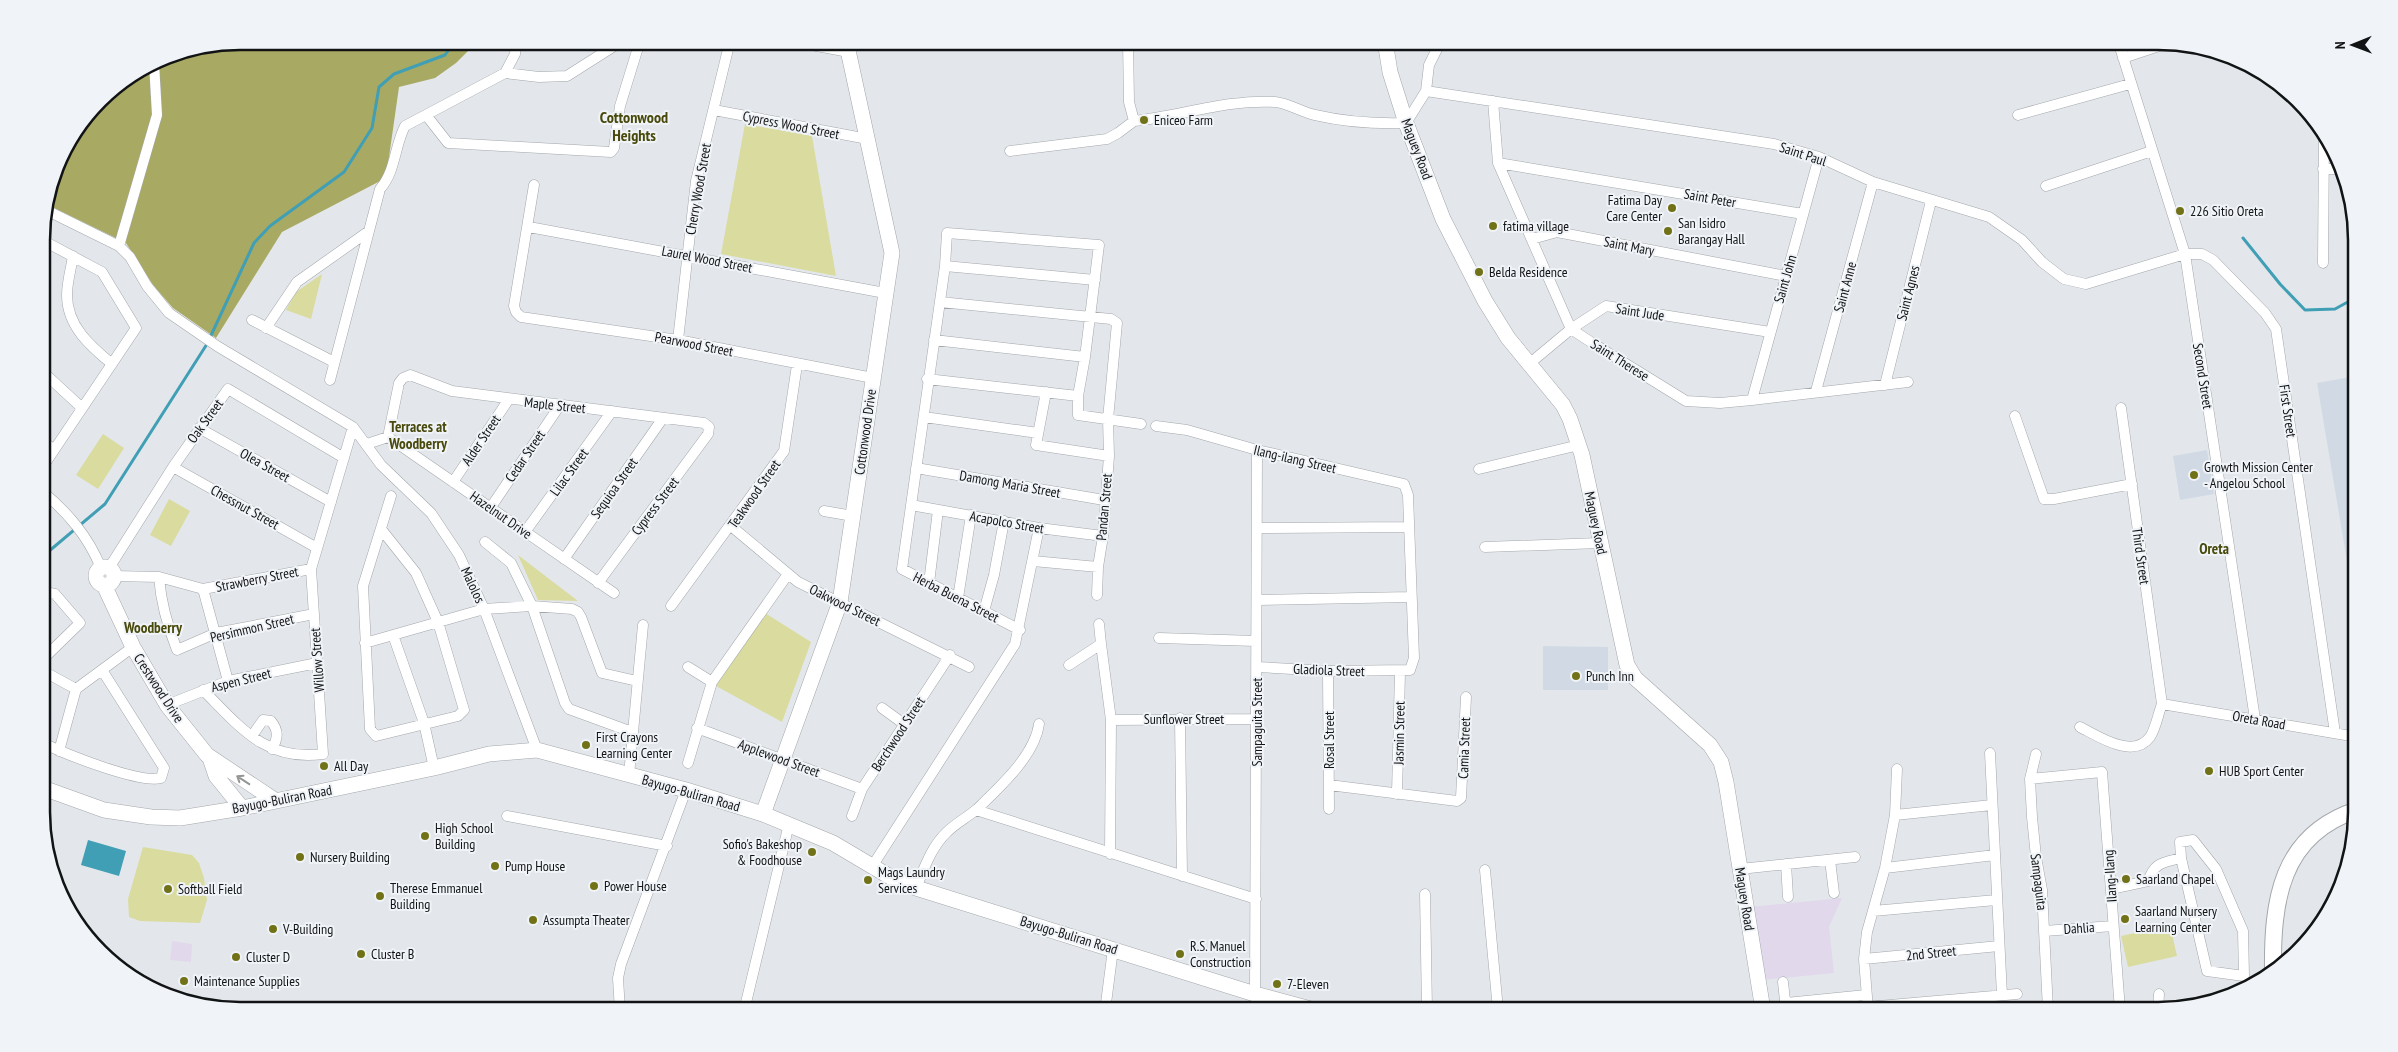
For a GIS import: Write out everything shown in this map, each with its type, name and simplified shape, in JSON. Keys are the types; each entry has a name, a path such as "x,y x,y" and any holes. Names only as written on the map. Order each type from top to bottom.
{"main road":[{"path":"2273,964 2277,903 2291,859 2314,834 2336,818 2348,813"}],"street":[{"path":"330,380 380,189 390,178 398,139 405,126 505,73 515,50"},
{"path":"505,73 539,77 567,76 608,50"},
{"path":"426,115 448,143 611,152 614,148 620,106 637,50"},
{"name":"Cherry Wood Street","path":"678,340 696,181 728,50"},
{"name":"Cottonwood Drive","path":"763,814 840,602 892,253 848,50"},
{"path":"1128,50 1129,102 1134,121"},
{"name":"Maguey Road","path":"1386,50 1390,72 1406,123 1443,219 1484,301 1508,338 1563,405 1579,445 1627,665 1635,678 1710,745 1720,762 1762,1002"},
{"path":"1010,151 1107,139 1134,121 1253,102 1277,102 1312,115 1371,124 1406,123 1426,91 1429,65 1436,50"},
{"name":"Second Street","path":"2121,50 2185,254 2255,719"},
{"path":"2123,58 2147,50"},
{"path":"52,213 120,246 157,115 154,71"},
{"path":"2018,116 2130,84"},
{"name":"Saint Paul","path":"1426,91 1774,144 1818,157 1873,182 1989,217 2022,240 2042,262 2064,279 2086,284 2185,254"},
{"path":"1493,102 1498,162 1571,329"},
{"name":"Cypress Wood Street","path":"714,110 868,139"},
{"path":"2323,263 2324,148"},
{"path":"2046,186 2152,151"},
{"name":"Saint John","path":"1752,400 1818,157"},
{"name":"Saint Peter","path":"1498,162 1803,214"},
{"path":"2323,168 2334,169"},
{"name":"Saint Anne","path":"1816,392 1873,182"},
{"path":"529,227 534,185"},
{"name":"Saint Agnes","path":"1885,385 1931,201"},
{"name":"Laurel Wood Street","path":"529,227 885,293"},
{"name":"Pearwood Street","path":"529,227 514,306 516,312 521,317 678,340 873,378"},
{"path":"266,328 296,282 369,231"},
{"name":"Saint Mary","path":"1532,239 1557,232 1786,276"},
{"name":"Herba Buena Street","path":"1020,630 902,569 924,417 927,379 945,266 947,233 1099,245 1095,280"},
{"path":"50,244 102,272 136,328 50,456"},
{"name":"Malolos","path":"120,246 130,257 147,286 169,313 217,346 353,427 381,465 431,513 459,555 484,609 537,750"},
{"name":"First Street","path":"2185,254 2202,254 2213,260 2265,313 2276,329 2336,733"},
{"path":"73,256 67,296 73,322 90,346 112,364"},
{"path":"945,266 1095,280 1078,396 1078,415 1141,424"},
{"path":"940,302 1090,318"},
{"name":"Saint Jude","path":"1529,364 1571,329 1606,306 1770,332"},
{"name":"Pandan Street","path":"1090,318 1111,319 1118,326 1108,419 1109,456 1097,595"},
{"path":"252,320 334,362"},
{"name":"Saint Therese","path":"1571,329 1686,401 1720,403 1908,382"},
{"path":"934,340 1085,357"},
{"name":"Teakwood Street","path":"671,606 784,451 797,364"},
{"name":"Maple Street","path":"388,437 399,382 402,378 410,375 452,391 510,400 704,423 709,427"},
{"path":"50,378 82,408"},
{"path":"927,379 1078,396"},
{"name":"Oak Street","path":"107,574 173,467 228,389 344,458"},
{"path":"1046,392 1036,445 1109,456"},
{"name":"Alder Street","path":"454,482 510,400"},
{"name":"Cedar Street","path":"491,507 560,405"},
{"name":"Third Street","path":"2121,408 2162,704"},
{"name":"Lilac Street","path":"525,532 612,411"},
{"path":"2014,416 2044,499 2054,499 2132,484"},
{"path":"924,417 1038,433"},
{"name":"Sequioa Street","path":"564,559 663,418"},
{"name":"Ilang-ilang Street","path":"1156,426 1187,430 1257,450 1404,484 1408,495 1409,528"},
{"name":"Willow Street","path":"203,690 252,736 272,749 287,755 306,757 323,754 311,568 353,427"},
{"name":"Cypress Street","path":"598,583 708,434 709,427"},
{"name":"Olea Street","path":"199,428 331,502"},
{"path":"367,444 388,437"},
{"name":"Hazelnut Drive","path":"388,437 614,593"},
{"path":"1479,469 1579,445"},
{"path":"50,447 54,450"},
{"name":"Sampaguita Street","path":"1255,994 1257,450"},
{"name":"Chessnut Street","path":"173,467 317,548"},
{"name":"Damong Maria Street","path":"916,468 1104,500"},
{"path":"381,529 416,573 438,622 464,710 458,716 379,735 371,732 363,586 391,496"},
{"name":"Crestwood Drive","path":"50,498 63,509 85,534 107,574 133,647 168,704 210,758 276,801"},
{"name":"Acapolco Street","path":"911,505 1039,528 1103,536"},
{"path":"928,583 938,510"},
{"path":"824,511 853,516"},
{"path":"958,598 971,515"},
{"path":"984,611 994,575 1004,521"},
{"name":"Oakwood Street","path":"731,526 798,582 950,655 969,667"},
{"path":"873,865 1015,644 1020,630 1039,528"},
{"path":"1257,528 1409,528 1413,664 1410,670 1400,672"},
{"path":"485,542 511,563 532,606 569,709 632,732"},
{"path":"1485,547 1600,543"},
{"path":"1033,561 1098,567"},
{"name":"Strawberry Street","path":"107,574 159,577 203,589 311,568"},
{"path":"688,763 696,728 712,682 788,574"},
{"name":"Persimmon Street","path":"159,577 163,612 177,650 216,633 314,614"},
{"path":"203,589 228,682"},
{"path":"50,593 55,594 80,623 50,652"},
{"path":"1257,600 1411,597"},
{"path":"365,643 484,609 532,606 572,609 578,612 602,673 638,681"},
{"path":"1099,624 1111,720 1110,854"},
{"path":"629,775 643,625"},
{"path":"393,635 424,723 434,768"},
{"path":"1159,638 1256,641"},
{"path":"1070,665 1102,644"},
{"path":"59,751 76,689 133,647"},
{"name":"Berchwood Street","path":"852,816 862,789 950,655"},
{"name":"Aspen Street","path":"168,704 228,682 317,663"},
{"path":"688,667 712,682"},
{"name":"Gladiola Street","path":"1257,667 1328,671 1400,672"},
{"path":"50,746 144,779 159,779 163,775 164,768 102,670"},
{"name":"Rosal Street","path":"1328,671 1330,809"},
{"name":"Jasmin Street","path":"1397,794 1400,672"},
{"path":"50,675 76,689"},
{"name":"Camia Street","path":"1397,794 1457,801 1461,798 1466,697"},
{"path":"2080,727 2121,746 2134,747 2150,737 2162,704"},
{"name":"Oreta Road","path":"2162,704 2348,735"},
{"path":"882,708 904,724"},
{"path":"1180,718 1182,876"},
{"name":"Sunflower Street","path":"1111,720 1180,718 1256,719"},
{"path":"252,736 264,720 271,721 277,728 278,739 272,749"},
{"path":"916,888 932,850 946,832 976,810 1026,756 1038,734 1039,724"},
{"name":"Applewood Street","path":"696,728 862,789"},
{"name":"Bayugo-Buliran Road","path":"50,791 104,810 151,817 180,818 276,801 434,768 489,754 537,750 686,790 763,814 833,843 892,878 916,888 1255,994 1286,1002"},
{"path":"1990,753 2002,995"},
{"name":"Sampaguita","path":"2036,754 2030,779 2036,857 2042,890 2048,1002"},
{"name":"Crestwood Drive","path":"210,758 216,776 242,808"},
{"path":"1866,1002 1864,959 1867,932 1885,868 1895,815 1897,769"},
{"name":"Ilang-Ilang","path":"2030,779 2102,772 2119,1002"},
{"path":"1329,785 1397,794"},
{"path":"619,1002 618,978 621,964 686,790"},
{"path":"1895,815 1992,805"},
{"path":"976,810 1256,900"},
{"path":"507,816 666,846"},
{"path":"746,1002 789,824"},
{"path":"2193,840 2216,869 2243,931 2244,976 2207,971 2181,858 2180,842 2193,840"},
{"path":"1885,868 1995,854"},
{"path":"1740,870 1855,857"},
{"path":"2111,889 2148,881 2159,864 2181,858"},
{"path":"1830,860 1834,893"},
{"path":"1786,864 1788,897"},
{"path":"1485,870 1497,1002"},
{"path":"1426,894 1427,1002"},
{"path":"1873,911 1996,900"},
{"name":"Dahlia","path":"2044,931 2113,926"},
{"name":"2nd Street","path":"1864,959 1999,946"},
{"path":"1106,1002 1113,949"},
{"path":"1783,982 1785,1002"},
{"path":"1934,1002 2017,994"},
{"path":"2158,1002 2159,994"},
{"path":"1819,1002 1866,995"}],"shaded area":[{"path":"2348,377 2348,567 2317,383"},
{"name":"Growth Mission Center - Angelou School","path":"2207,450 2214,494 2180,500 2173,456"},
{"path":"1543,646 1608,647 1608,690 1543,690"},
{"path":"1842,898 1829,927 1834,973 1762,980 1750,907"},
{"path":"172,941 192,944 191,962 170,960"}],"green space":[{"path":"228,50 469,50 456,63 435,78 399,87 386,178 282,232 216,338 173,308 153,285 126,243 53,208 56,191 64,168 89,124 124,89 145,76 168,64 191,56"},
{"path":"745,124 812,136 836,276 721,254"},
{"path":"322,274 311,319 286,310 296,292"},
{"path":"103,434 124,448 98,489 76,475"},
{"path":"169,499 190,511 171,546 150,535"},
{"path":"518,555 578,601 538,600"},
{"path":"765,613 811,642 782,722 716,686"},
{"name":"Softball Field","path":"143,847 192,855 199,863 204,878 207,900 200,923 140,921 129,917 128,899"},
{"path":"2170,925 2177,956 2128,967 2121,936"}],"water":[{"path":"88,840 126,851 119,876 81,865"}],"waterway":[{"path":"50,550 105,504 207,344 254,243 270,226 344,172 372,128 379,87 394,74 445,55 449,50"},
{"path":"2243,238 2280,284 2305,310 2335,309 2348,302"}],"place":[{"name":"Eniceo Farm","path":"1144,120"},
{"name":"Fatima Day Care Center","path":"1672,208"},
{"name":"226 Sitio Oreta","path":"2180,211"},
{"name":"fatima village","path":"1493,226"},
{"name":"San Isidro Barangay Hall","path":"1668,231"},
{"name":"Belda Residence","path":"1479,272"},
{"name":"Growth Mission Center - Angelou School","path":"2194,475"},
{"name":"Punch Inn","path":"1576,676"},
{"name":"First Crayons Learning Center","path":"586,745"},
{"name":"All Day","path":"324,766"},
{"name":"HUB Sport Center","path":"2209,771"},
{"name":"High School Building","path":"425,836"},
{"name":"Sofio's Bakeshop & Foodhouse","path":"812,852"},
{"name":"Nursery Building","path":"300,857"},
{"name":"Pump House","path":"495,866"},
{"name":"Saarland Chapel","path":"2126,879"},
{"name":"Mags Laundry Services","path":"868,880"},
{"name":"Power House","path":"594,886"},
{"name":"Softball Field","path":"168,889"},
{"name":"Therese Emmanuel Building","path":"380,896"},
{"name":"Saarland Nursery Learning Center","path":"2125,919"},
{"name":"Assumpta Theater","path":"533,920"},
{"name":"V-Building","path":"273,929"},
{"name":"Cluster B","path":"361,954"},
{"name":"R.S. Manuel Construction","path":"1180,954"},
{"name":"Cluster D","path":"236,957"},
{"name":"Maintenance Supplies","path":"184,981"},
{"name":"7-Eleven","path":"1277,984"}],"district":[{"name":"Cottonwood Heights","path":"634,126"},
{"name":"Terraces at Woodberry","path":"418,436"},
{"name":"Oreta","path":"2214,549"},
{"name":"Woodberry","path":"153,628"}]}
